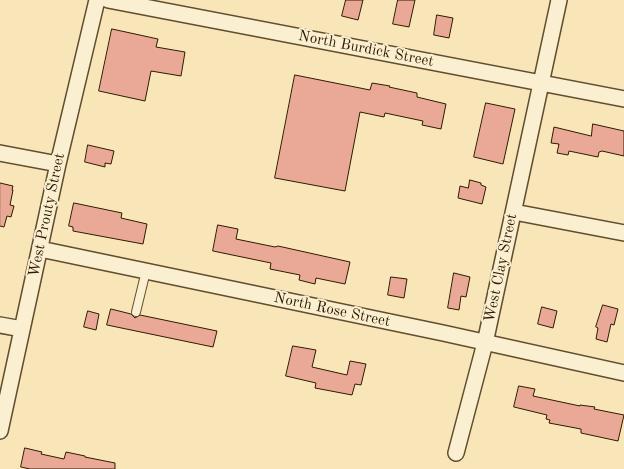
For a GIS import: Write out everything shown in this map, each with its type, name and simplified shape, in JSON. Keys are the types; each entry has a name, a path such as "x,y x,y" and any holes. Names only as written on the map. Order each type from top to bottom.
{"street":[{"name":"West Prouty Street","path":"0,431 58,164 97,0"},
{"name":"North Burdick Street","path":"108,0 624,99"},
{"name":"West Clay Street","path":"456,454 485,343 559,0"},
{"path":"0,153 58,164"},
{"path":"514,212 624,233"},
{"name":"North Rose Street","path":"40,249 624,373"},
{"path":"0,325 22,329"}],"lane":[{"path":"136,312 146,271"}],"building":[{"path":"346,0 363,0 358,20 342,16"},
{"path":"398,0 415,0 409,27 393,24"},
{"path":"437,15 453,18 449,38 434,35"},
{"path":"112,29 158,39 156,47 185,52 181,76 151,71 145,101 99,91"},
{"path":"295,75 370,90 372,83 417,93 417,97 446,104 441,129 422,125 423,121 385,113 384,117 360,112 345,191 275,178"},
{"path":"486,103 515,109 503,164 474,157"},
{"path":"593,124 624,131 624,156 602,151 599,152 598,157 569,151 568,155 557,153 559,144 551,143 554,127 591,136"},
{"path":"88,145 114,151 111,164 105,163 105,167 85,162"},
{"path":"470,180 481,183 481,185 486,187 482,204 458,198 460,186 468,188"},
{"path":"0,183 13,186 10,205 14,206 11,217 7,216 4,227 0,226"},
{"path":"74,203 122,213 121,218 147,224 143,244 73,231 73,227 69,226"},
{"path":"218,225 238,229 236,239 350,262 345,284 316,278 315,284 299,280 300,275 270,269 271,263 213,251"},
{"path":"454,273 470,277 466,297 461,296 459,310 448,308"},
{"path":"391,277 407,279 404,298 388,295"},
{"path":"603,305 618,309 614,325 611,324 607,342 596,339 598,328 596,327"},
{"path":"542,307 557,311 553,328 538,324"},
{"path":"111,309 131,314 135,318 140,315 217,331 213,347 107,325"},
{"path":"88,311 99,314 96,330 84,327"},
{"path":"293,346 316,350 312,367 347,375 350,361 366,364 361,385 355,384 352,395 315,388 316,383 286,376"},
{"path":"519,386 535,389 533,396 580,406 595,407 594,409 624,415 618,441 581,433 581,429 549,423 550,420 546,419 547,415 514,407"},
{"path":"25,448 64,459 66,452 115,463 115,469 30,469 21,467"}]}
